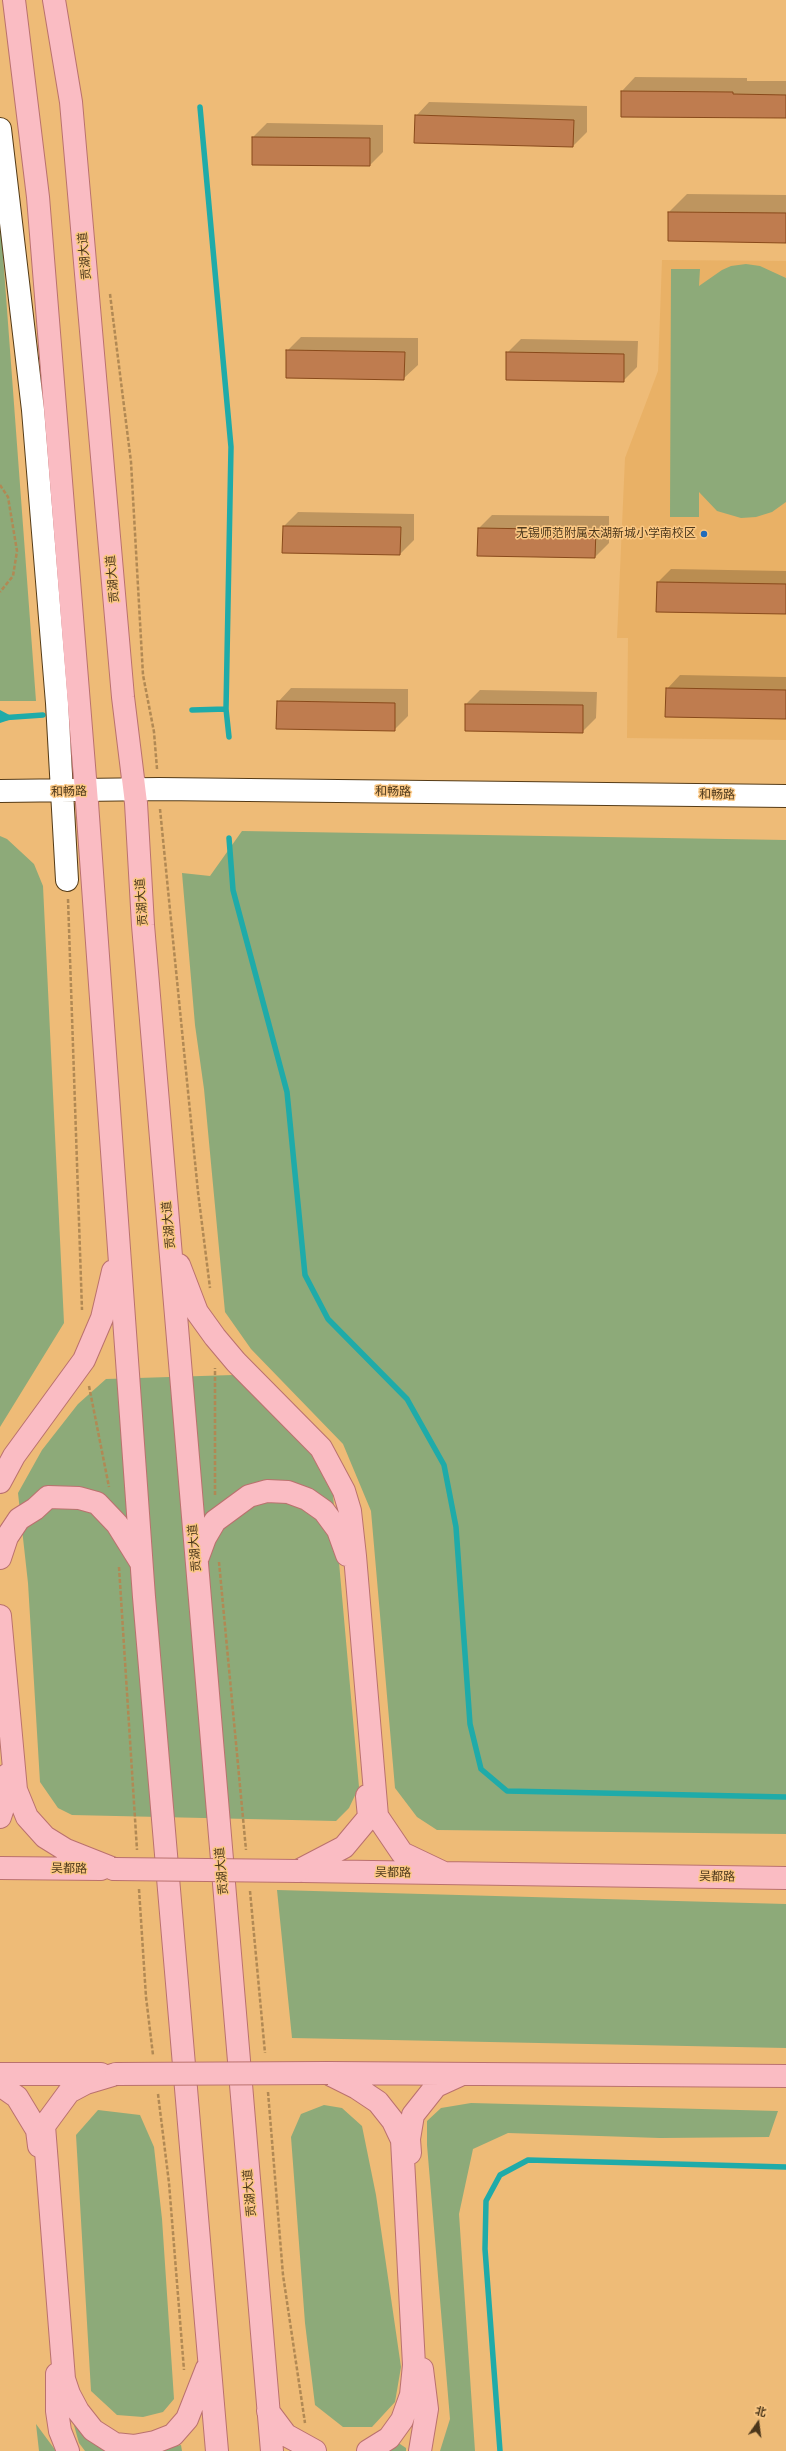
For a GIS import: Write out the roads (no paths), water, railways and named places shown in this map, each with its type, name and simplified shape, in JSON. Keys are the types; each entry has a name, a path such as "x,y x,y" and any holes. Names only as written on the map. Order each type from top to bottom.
{"main road":[{"path":"14,0 38,197 87,797 142,1566 217,2451"},
{"name":"贡湖大道","path":"54,0 71,102 123,697 135,796 143,925 272,2451"},
{"path":"170,1241 197,1312 236,1362 321,1448 344,1491 350,1511 355,1556 377,1816 402,1853 444,1873"},
{"path":"0,1482 14,1456 84,1360 102,1318 111,1285 118,1242"},
{"path":"196,1562 205,1538 215,1521 249,1496 267,1491 288,1492 307,1498 324,1511 338,1530 347,1553 369,1817 344,1847 298,1871"},
{"path":"0,1558 7,1537 18,1519 35,1509 48,1497 79,1498 97,1503 130,1543 142,1566"},
{"path":"0,1616 16,1790 27,1817 45,1837 66,1850 114,1869"},
{"path":"0,1693 9,1790 0,1816"},
{"name":"吴都路","path":"0,1868 786,1878"},
{"path":"328,2073 357,2088 378,2102 393,2121 402,2140 414,2365 411,2395 402,2420 389,2438 368,2451"},
{"path":"0,2074 328,2073 784,2076"},
{"path":"116,2074 86,2082 70,2092 44,2126 64,2379 69,2394 78,2412 93,2430 115,2444 134,2446 155,2442 173,2435 188,2419 210,2361"},
{"path":"420,2451 427,2409 422,2366 409,2139 413,2115 423,2100 436,2086 464,2074"},
{"path":"0,2085 17,2097 37,2130 58,2380 57,2411 60,2431 68,2451"},
{"path":"268,2411 286,2435 312,2450"}],"street":[{"path":"0,129 33,410 57,703 68,880"},
{"name":"和畅路","path":"0,791 63,798"},
{"name":"和畅路","path":"159,795 786,804"},
{"name":"和畅路","path":"0,803 63,798 159,795 786,796"}],"water":[{"path":"0,710 15,718 0,723"}],"waterway":[{"path":"200,107 231,447 226,709 229,737"},
{"path":"192,710 226,709"},
{"path":"0,718 43,715"},
{"path":"229,838 233,890 287,1092 305,1275 328,1319 407,1399 444,1465 456,1527 470,1724 481,1769 507,1791 786,1797"},
{"path":"500,2451 485,2249 486,2201 500,2175 528,2160 786,2167"}],"place":[{"name":"无锡师范附属太湖新城小学南校区","path":"704,534"}]}
